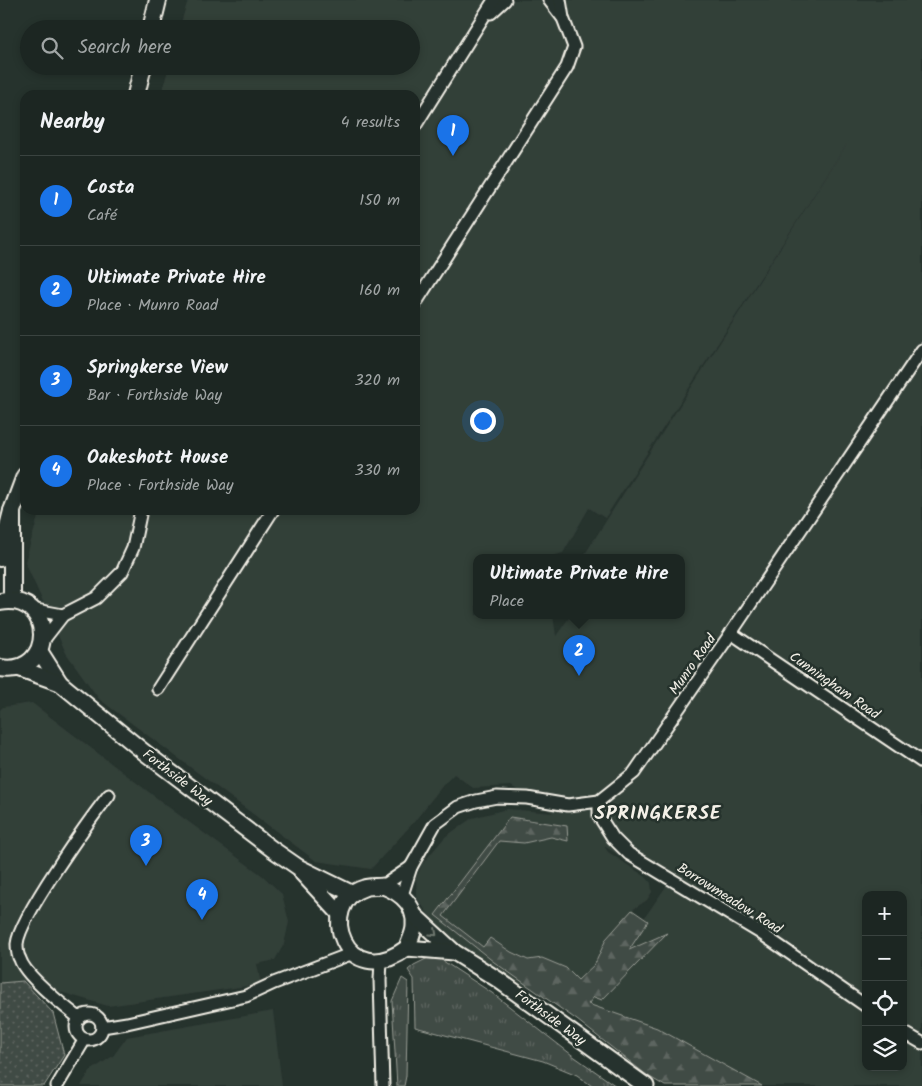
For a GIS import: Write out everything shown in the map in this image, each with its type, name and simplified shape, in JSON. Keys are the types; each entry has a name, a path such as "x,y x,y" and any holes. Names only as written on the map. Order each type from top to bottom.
{"main road":[{"path":"154,20 158,0"},
{"path":"137,90 141,75"},
{"path":"0,558 12,511 20,489"},
{"path":"6,670 31,661 41,646 41,624 31,610 22,604 6,602 12,511"}],"street":[{"path":"420,118 494,0"},
{"path":"482,21 505,0"},
{"path":"549,0 563,18"},
{"path":"420,296 567,67 574,47 563,18 560,0"},
{"name":"Munro Road","path":"402,895 411,867 435,824 458,807 497,797 527,798 568,805 599,801 634,773 922,350"},
{"path":"41,646 63,615 96,598 122,572 133,548 140,515"},
{"path":"158,689 270,515"},
{"path":"31,610 63,615"},
{"name":"Cunningham Road","path":"731,633 922,762"},
{"name":"Forthside Way","path":"41,646 60,684"},
{"name":"Forthside Way","path":"6,670 60,684 152,758 298,868 340,914"},
{"path":"79,1018 38,984 20,960 17,943 26,921 45,888 109,795"},
{"name":"Borrowmeadow Road","path":"599,801 599,816 613,838 629,854 759,932 862,1003"},
{"name":"Munro Road","path":"383,886 411,867"},
{"name":"Forthside Way","path":"298,868 353,894"},
{"path":"383,886 402,895 413,914 414,927 407,948 385,961 364,960 353,954 341,937 339,928 340,914 344,904 353,894 363,888 383,886"},
{"name":"Forthside Way","path":"413,914 454,952 497,978 646,1086"},
{"name":"Forthside Way","path":"407,948 454,952"},
{"path":"102,1027 135,1022 246,996 274,983 353,954"},
{"path":"381,961 384,1086"},
{"path":"93,1014 100,1020 102,1027 98,1036 90,1040 81,1038 76,1031 76,1023 79,1018 82,1015 93,1014"},
{"path":"907,1034 922,1043"},
{"path":"57,1086 85,1040"}],"shaded area":[{"path":"188,0 922,0 922,1086 685,1086 580,1011 667,885 604,846 608,852 646,877 651,883 652,892 647,900 632,910 606,939 595,964 578,981 542,958 528,960 511,952 490,938 483,947 443,916 499,841 524,843 551,837 567,841 510,817 435,915 494,962 538,993 479,961 442,934 417,898 416,878 422,864 445,837 472,818 507,809 553,813 511,786 473,788 454,774 371,869 316,861 99,699 66,653 25,562 39,515 420,515 420,90 162,90 167,75 420,75 420,20 182,20","holes":["852,136 585,554 685,554 685,619 568,619 556,636 554,619 473,619 473,554 560,554 563,553 589,508 605,518"]},
{"path":"32,703 175,812 263,876 282,894 289,922 284,944 275,960 257,964 261,984 108,1006 23,981 0,983 0,710 3,707"},
{"path":"273,1011 282,1086 81,1086 90,1071 113,1056 127,1037"}],"green space":[{"path":"510,817 567,826 568,841 551,837 524,843 499,841 443,916 483,947 490,938 511,952 528,960 542,958 566,968 578,980 595,964 606,939 632,910 648,921 629,950 667,933 602,1000 594,997 588,1004 657,1028 762,1086 665,1086 648,1076 577,1020 494,962 435,915"},
{"path":"428,958 440,959 492,993 572,1055 616,1086 592,1086 577,1075 543,1061 415,1027 414,979 408,970"},
{"path":"402,978 408,982 406,1076 404,1086 397,1086 392,1001"},
{"path":"23,981 53,1013 64,1055 44,1086 0,1086 0,983"}],"place":[{"name":"Costa","path":"453,156"},
{"name":"Ultimate Private Hire","path":"579,676"},
{"name":"Springkerse View","path":"146,866"},
{"name":"Oakeshott House","path":"202,920"}],"district":[{"name":"SPRINGKERSE","path":"658,812"}]}
